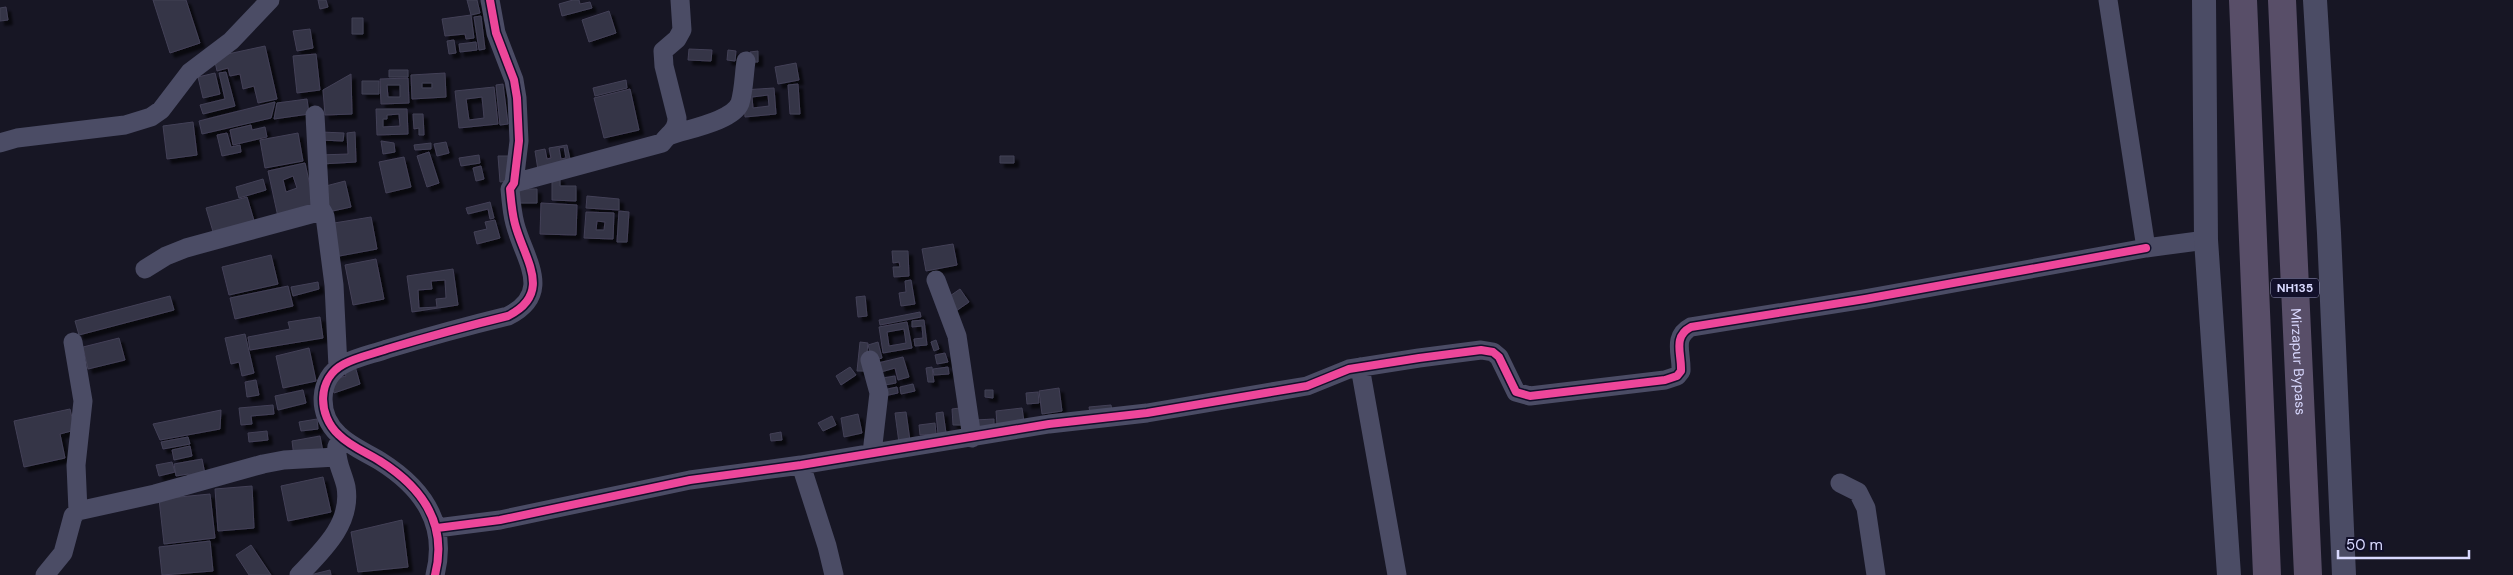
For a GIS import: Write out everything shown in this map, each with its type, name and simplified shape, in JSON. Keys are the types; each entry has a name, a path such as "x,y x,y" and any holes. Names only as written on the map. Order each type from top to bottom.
{"highway":[{"name":"NH135","path":"2242,0 2267,575"},
{"name":"Mirzapur Bypass","path":"2282,0 2308,575"}],"street":[{"path":"0,143 17,138 125,124 151,117 161,110 190,72 230,41 270,0"},
{"path":"435,575 438,556 437,528 431,512 408,483 383,463 338,435 323,410 322,400 328,382 338,367 348,361 433,335 508,316 525,306 533,286 532,270 514,224 510,189 514,183 519,141 517,98 514,80 496,33 490,0"},
{"path":"514,183 656,144 671,135 677,126 664,66 663,51 677,39 682,30 680,0"},
{"path":"2108,0 2146,248"},
{"path":"2204,0 2206,240 2230,575"},
{"path":"2315,0 2330,243 2344,575"},
{"path":"671,135 730,115 740,103 746,61"},
{"path":"315,115 320,208 325,216 334,285 338,367"},
{"path":"144,269 166,256 186,248 318,212 320,208"},
{"path":"437,528 500,520 690,480 972,438 1050,424 1147,413 1307,386 1348,369 1488,350 1499,357 1516,392 1530,396 1665,380 1677,376 1681,372 1679,341 1691,326 1866,299 2146,248 2206,240"},
{"path":"936,280 957,336 972,438"},
{"path":"73,342 83,413 76,465 78,511"},
{"path":"870,360 879,393 872,453"},
{"path":"1360,367 1397,575"},
{"path":"299,575 319,554 341,523 346,508 346,489 336,457 338,435"},
{"path":"45,575 63,553 73,516 78,511 155,494 263,464 284,460 336,457"},
{"path":"801,464 827,546 834,575"},
{"path":"1840,483 1853,488 1864,503 1876,575"}],"building":[{"path":"153,0 186,0 200,43 170,53"},
{"path":"318,0 326,0 328,7 320,9"},
{"path":"467,0 477,0 480,13 471,15"},
{"path":"579,0 580,4 590,2 592,8 562,16 559,4"},
{"path":"6,7 8,20 0,21 0,8"},
{"path":"609,11 616,33 589,42 582,20"},
{"path":"471,15 474,38 466,39 465,34 445,36 442,19"},
{"path":"481,16 485,49 479,50 474,17"},
{"path":"352,18 363,18 363,34 352,34"},
{"path":"310,29 313,48 297,51 293,31"},
{"path":"454,40 456,53 449,54 447,41"},
{"path":"476,42 477,50 460,52 459,44"},
{"path":"265,46 277,99 258,103 254,86 243,89 240,74 230,76 228,68 217,71 214,57"},
{"path":"689,49 712,50 711,61 688,60"},
{"path":"728,50 736,51 735,61 727,60"},
{"path":"758,51 758,62 750,62 750,52"},
{"path":"316,54 320,90 297,93 293,56"},
{"path":"796,63 799,80 778,84 775,67"},
{"path":"389,70 408,70 408,77 389,77"},
{"path":"226,72 235,106 203,114 200,105 225,99 219,73"},
{"path":"215,73 220,94 203,98 198,77"},
{"path":"445,73 446,97 412,99 411,75","holes":["422,83 432,83 432,88 422,88"]},
{"path":"351,74 352,114 325,115 323,90"},
{"path":"408,78 409,103 381,104 380,79","holes":["387,85 400,85 400,97 388,97"]},
{"path":"626,80 627,88 595,96 593,88"},
{"path":"362,81 379,81 379,94 362,94"},
{"path":"503,84 508,124 500,125 496,85"},
{"path":"798,84 800,114 790,114 788,85"},
{"path":"494,87 498,124 459,128 455,91","holes":["482,97 484,118 469,120 466,99"]},
{"path":"774,88 776,114 745,117 743,90","holes":["768,95 769,106 753,108 752,97"]},
{"path":"630,89 639,130 604,138 594,98"},
{"path":"307,99 309,114 274,119 277,103"},
{"path":"275,102 271,118 202,134 199,121"},
{"path":"376,109 407,109 408,134 377,135","holes":["399,114 400,126 383,127 383,119 387,119 387,115"]},
{"path":"413,114 423,114 424,135 419,135 419,128 414,129"},
{"path":"193,122 197,155 167,159 163,126"},
{"path":"251,125 252,130 265,127 267,137 233,145 230,130"},
{"path":"321,132 344,133 343,141 320,140"},
{"path":"355,132 356,162 321,164 320,155 348,154 347,133"},
{"path":"227,133 231,147 240,145 241,152 222,156 217,135"},
{"path":"298,133 303,161 265,168 260,140"},
{"path":"381,141 394,143 395,152 383,154"},
{"path":"446,142 449,153 437,156 434,144"},
{"path":"431,143 431,149 415,150 414,145"},
{"path":"567,145 571,164 538,170 535,151 545,149 547,159 551,158 549,148","holes":["564,147 566,158 561,159 559,148"]},
{"path":"429,152 439,183 427,187 417,156"},
{"path":"479,155 480,163 461,166 459,158"},
{"path":"498,156 511,156 512,181 500,182"},
{"path":"1000,156 1014,156 1014,163 1000,163"},
{"path":"404,157 411,187 386,193 379,162"},
{"path":"305,163 315,208 278,217 268,171","holes":["293,176 297,188 286,192 283,180"]},
{"path":"481,166 484,179 476,181 473,168"},
{"path":"552,177 560,178 560,186 576,186 576,201 552,200"},
{"path":"263,179 266,190 239,198 236,187"},
{"path":"345,181 351,207 328,212 322,187"},
{"path":"514,189 537,189 537,203 514,203"},
{"path":"587,196 619,199 619,210 586,208"},
{"path":"247,197 255,224 214,235 206,208"},
{"path":"490,202 494,218 490,219 488,209 468,214 466,208"},
{"path":"541,203 577,205 576,235 540,234"},
{"path":"619,211 629,212 627,242 617,242"},
{"path":"586,212 614,213 613,239 584,238","holes":["597,221 605,222 604,230 596,230"]},
{"path":"371,217 377,249 334,257 328,224"},
{"path":"495,220 500,238 477,244 474,232 487,229 485,222"},
{"path":"953,244 957,265 926,271 922,249"},
{"path":"892,251 908,251 909,276 894,277 893,267 900,267 899,262 893,263"},
{"path":"271,255 278,284 229,295 222,267"},
{"path":"376,259 384,299 353,305 345,265"},
{"path":"453,269 458,305 412,312 407,276","holes":["445,280 446,298 436,299 437,307 419,308 418,290 432,289 431,281"]},
{"path":"911,280 915,304 901,306 899,293 906,292 905,281"},
{"path":"318,282 319,289 293,296 291,287"},
{"path":"288,286 293,306 235,319 230,298"},
{"path":"960,289 969,302 956,311 947,298"},
{"path":"170,296 174,310 79,335 75,321"},
{"path":"865,296 867,316 858,317 856,297"},
{"path":"920,312 921,317 880,325 879,320"},
{"path":"320,317 323,338 250,350 248,337 290,329 288,322"},
{"path":"924,320 927,345 915,346 914,339 923,338 922,326 912,327 912,321"},
{"path":"907,322 912,348 883,353 879,327","holes":["904,329 906,343 889,346 887,332"]},
{"path":"245,334 254,373 242,376 239,362 231,364 225,338"},
{"path":"119,338 125,360 88,369 83,347"},
{"path":"936,340 939,349 934,351 931,342"},
{"path":"860,342 868,343 865,371 857,371"},
{"path":"878,342 882,358 873,361 868,345"},
{"path":"309,348 316,381 283,388 276,356"},
{"path":"945,353 948,362 937,364 935,355"},
{"path":"903,357 909,377 898,380 895,368 881,372 878,363"},
{"path":"355,366 360,384 334,393 330,380 346,376 344,369"},
{"path":"850,367 856,375 841,385 836,376"},
{"path":"932,367 934,382 928,382 926,368"},
{"path":"948,367 949,374 934,375 933,369"},
{"path":"895,376 896,383 885,385 883,378"},
{"path":"256,380 259,395 247,397 245,382"},
{"path":"913,384 915,391 901,394 900,387"},
{"path":"897,387 898,393 884,396 883,390"},
{"path":"1059,388 1062,411 1042,414 1039,391"},
{"path":"303,390 306,403 278,410 275,396"},
{"path":"985,390 993,390 993,398 985,397"},
{"path":"1038,392 1039,403 1027,404 1026,393"},
{"path":"273,405 274,414 251,416 252,424 241,425 239,408"},
{"path":"1111,405 1112,411 1090,413 1089,407"},
{"path":"960,408 962,425 953,425 952,409"},
{"path":"1022,408 1024,422 997,425 996,411"},
{"path":"70,409 75,430 60,434 65,458 24,467 14,421"},
{"path":"221,410 220,429 160,440 153,424"},
{"path":"906,412 910,441 899,443 895,413"},
{"path":"943,412 946,433 938,434 936,413"},
{"path":"858,414 862,433 844,437 841,418"},
{"path":"832,416 836,425 823,431 818,423"},
{"path":"317,419 318,429 301,431 299,422"},
{"path":"994,419 994,427 976,428 975,420"},
{"path":"935,423 936,434 920,435 919,425"},
{"path":"267,431 268,440 249,442 248,433"},
{"path":"781,432 782,440 771,441 770,434"},
{"path":"320,436 323,452 294,457 292,441"},
{"path":"188,437 190,444 163,449 161,442"},
{"path":"190,446 192,456 174,460 172,450"},
{"path":"202,459 206,479 189,482 188,474 176,476 174,464"},
{"path":"172,462 175,472 159,476 156,465"},
{"path":"323,477 331,512 288,521 281,486"},
{"path":"252,486 254,528 218,531 215,489"},
{"path":"210,494 215,538 164,544 159,499"},
{"path":"402,520 408,567 358,572 351,532"},
{"path":"210,541 213,571 162,575 159,547"},
{"path":"251,545 271,575 249,575 236,555"},
{"path":"330,570 331,575 310,575"}],"cycle path":[{"path":"435,575 438,539 435,524 420,495 395,472 339,435 327,417 323,397 329,378 335,370 344,364 417,340 508,316 522,307 530,297 533,286 532,274 515,224 510,189 514,183 519,141 517,98 514,80 496,33 490,0"},
{"path":"437,528 500,520 690,480 801,465 1049,424 1147,413 1307,386 1349,369 1481,350 1493,352 1499,357 1516,392 1530,396 1665,380 1677,376 1681,371 1680,341 1685,331 1691,327 1865,299 2146,248"}]}
